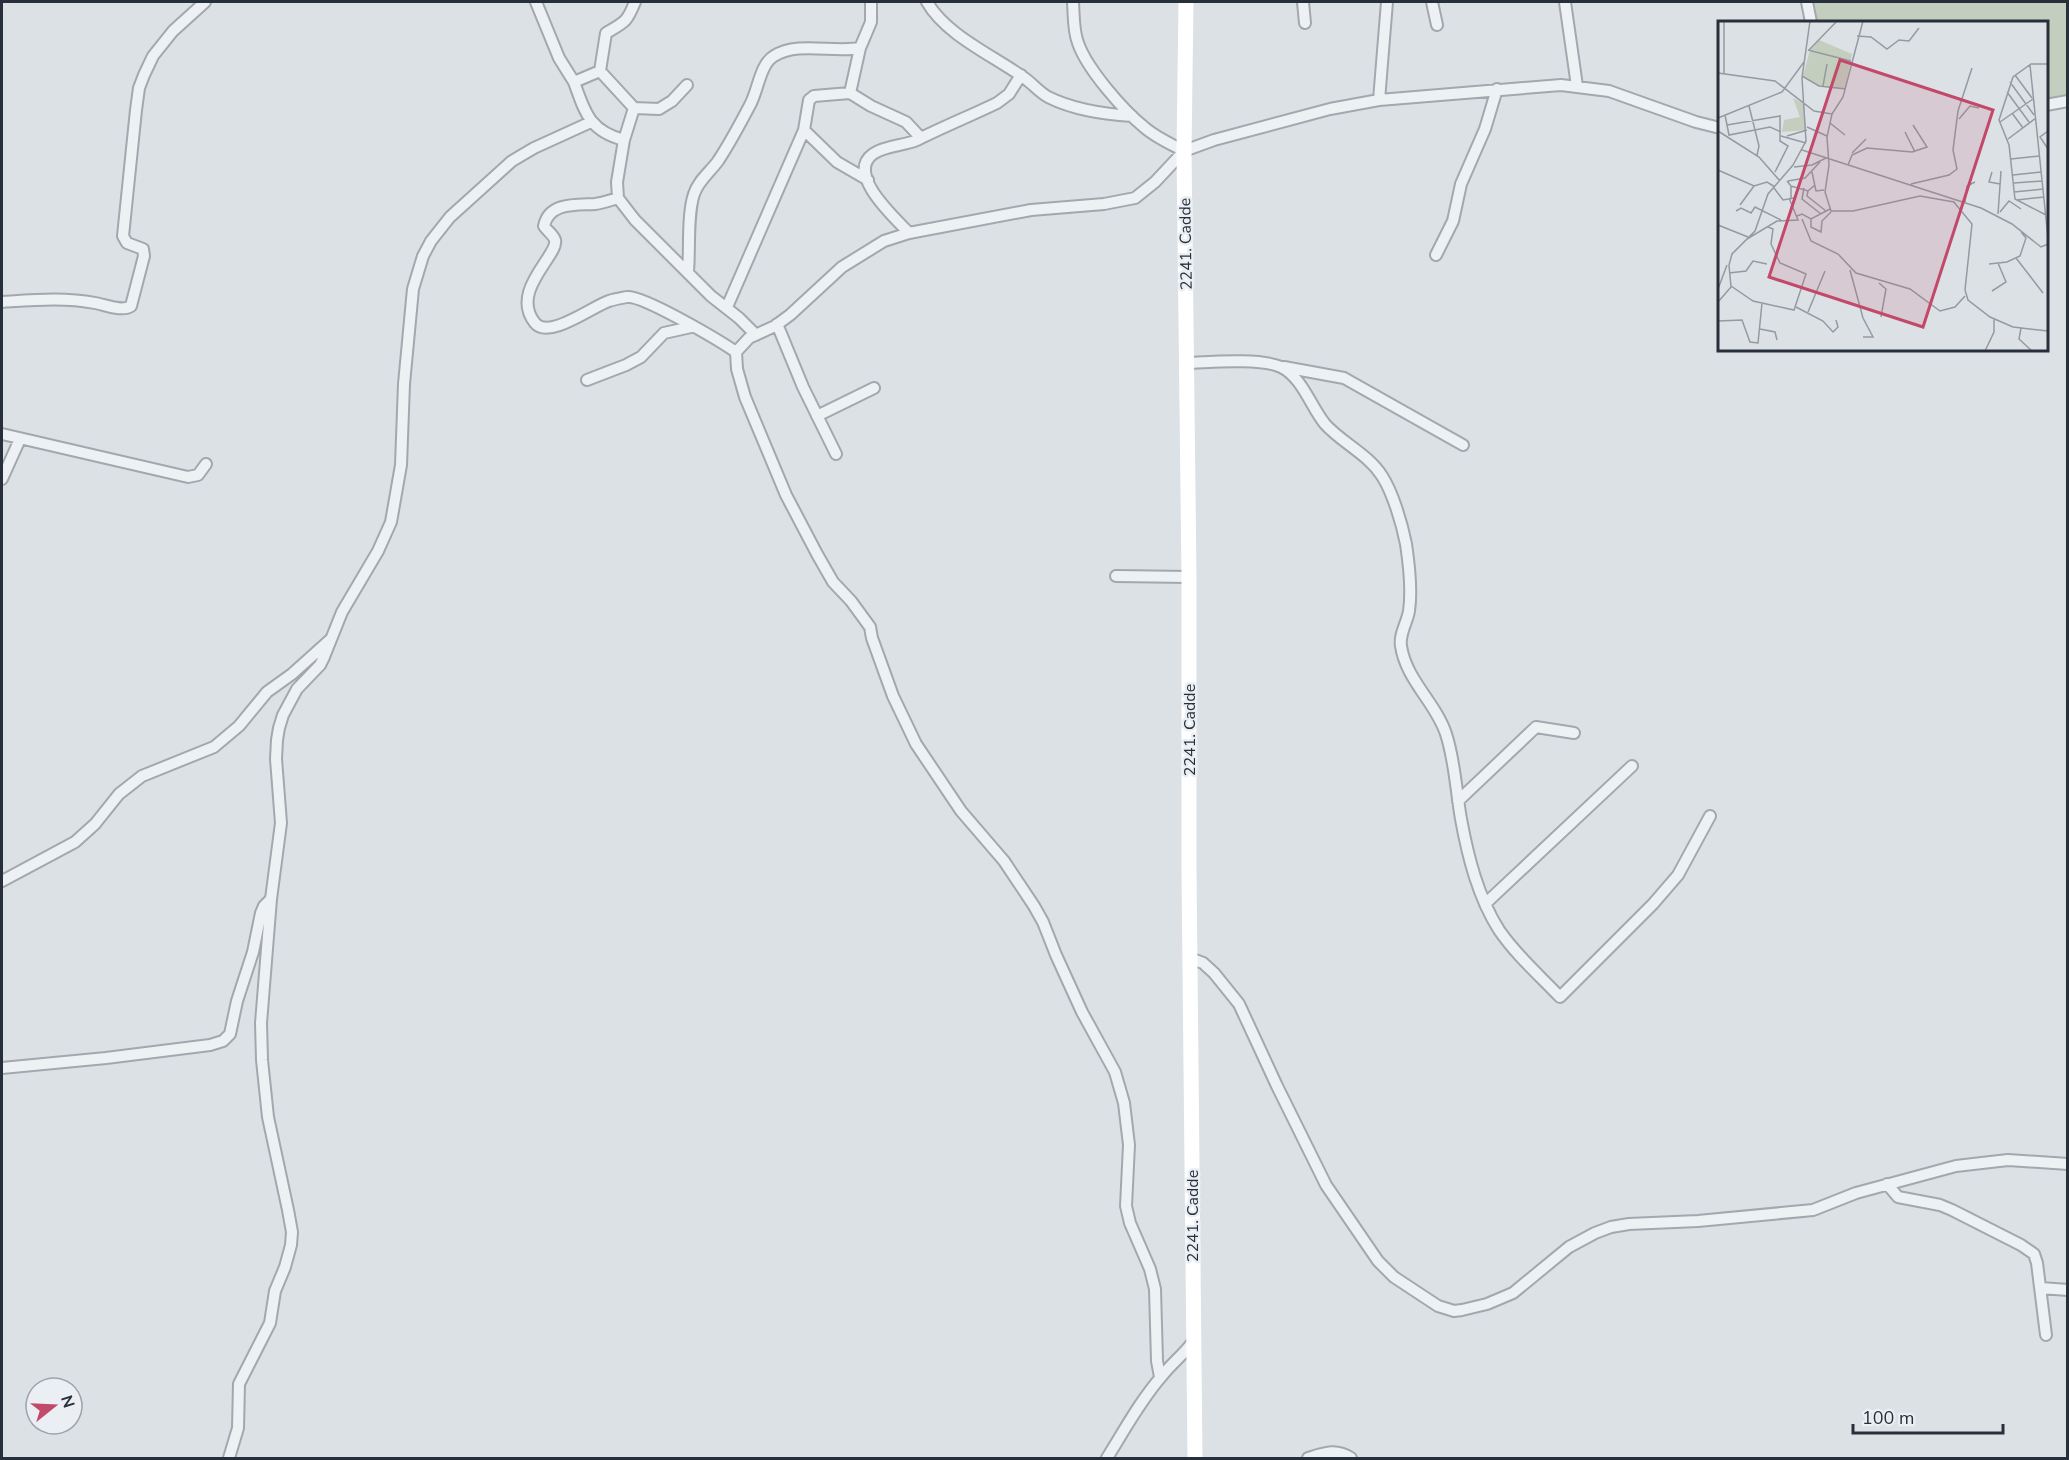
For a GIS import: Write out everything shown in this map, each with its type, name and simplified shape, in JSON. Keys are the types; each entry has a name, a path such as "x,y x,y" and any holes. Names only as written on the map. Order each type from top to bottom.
{"street":[{"path":"2,302 43,299 90,302 125,309 131,306 144,256 143,249 127,243 123,236 140,88 153,56 162,43 205,2"},
{"path":"536,2 559,58 574,82 591,122 610,137 624,140"},
{"path":"600,71 606,33 630,17 635,2"},
{"path":"850,93 860,48 871,22 871,2"},
{"path":"927,2 932,11 949,29 1021,75 1046,96 1070,106 1101,114 1132,116"},
{"path":"1073,2 1075,30 1085,58 1145,129 1184,151"},
{"name":"2241. Cadde","path":"1186,2 1184,151 1189,577 1192,1343 1195,1458"},
{"path":"1303,2 1305,23"},
{"path":"1379,100 1387,2"},
{"path":"1432,2 1437,25"},
{"path":"1565,2 1577,86"},
{"path":"1807,2 1811,21"},
{"path":"688,272 693,197 697,188 718,161 748,110 767,61 779,53 799,50 844,51 860,48"},
{"path":"574,82 600,71"},
{"path":"600,71 634,108 659,110 672,101 687,85"},
{"path":"909,233 875,197 865,172 867,161 872,155 920,137 997,103 1008,94 1021,75"},
{"path":"1160,1377 1155,1288 1150,1269 1130,1223 1126,1206 1130,1145 1124,1103 1115,1072 1082,1012 1034,906 1004,861 961,811 916,744 893,696 870,627 851,601 833,582 786,495 745,397 737,369 736,352 743,343 777,324 842,267 884,241 909,233 1031,210 1104,204 1135,198 1155,182 1184,151 1214,140 1330,109 1379,100 1561,85 1627,96 1696,122 1718,128"},
{"path":"1436,255 1453,221 1461,184 1485,129 1497,89"},
{"path":"727,307 804,130 807,103 810,98 850,93 871,106 906,122 920,137"},
{"path":"2048,105 2067,101"},
{"path":"634,108 624,140 618,198 635,220 711,296 727,307 756,335"},
{"path":"229,1458 238,1428 239,1384 270,1323 275,1291 285,1267 292,1232 271,1137 262,1059 261,1006 281,823 276,759 279,728 297,689 320,665 353,591 386,536 396,504 401,465 404,384 413,289 423,256 431,241 450,217 512,161 534,148 591,122"},
{"path":"804,130 837,162 868,180"},
{"path":"618,198 596,204 568,205 549,214 544,226 554,238 554,249 536,274 529,298 532,318 538,326 552,327 563,324 609,301 630,297 643,300 736,352"},
{"path":"777,324 790,357 836,454"},
{"path":"587,380 641,357 664,333 691,327"},
{"path":"1187,363 1254,363 1327,373 1344,378 1463,445"},
{"path":"1279,366 1294,377 1317,413 1333,432 1380,472 1389,490 1403,532 1408,558 1409,612 1401,645 1408,667 1447,735 1458,801 1477,883 1485,904 1507,940 1560,997 1653,904 1678,875 1710,816"},
{"path":"817,416 874,388"},
{"path":"2,434 188,477 198,475 206,464"},
{"path":"2,479 20,439"},
{"path":"1116,576 1189,577"},
{"path":"2,881 75,842 95,824 119,794 142,776 222,742 239,726 267,692 292,674 331,639"},
{"path":"1458,801 1536,727 1574,733"},
{"path":"1485,904 1632,766"},
{"path":"2,1068 106,1058 210,1045 223,1041 230,1034 264,906 271,899"},
{"path":"1190,958 1203,963 1214,973 1239,1004 1326,1185 1378,1261 1394,1278 1408,1288 1454,1311 1476,1308 1513,1293 1569,1247 1611,1227 1813,1210 1887,1184 1956,1166 2008,1160 2067,1164"},
{"path":"1887,1184 1898,1197 1946,1208 2021,1245 2036,1258 2046,1335"},
{"path":"2041,1288 2067,1290"},
{"path":"1107,1458 1160,1377 1179,1360 1192,1343"},
{"path":"1308,1458 1338,1452 1351,1458"}],"green space":[{"path":"1810,2 2067,2 2067,99 2048,103 2048,21 1815,21"}]}
